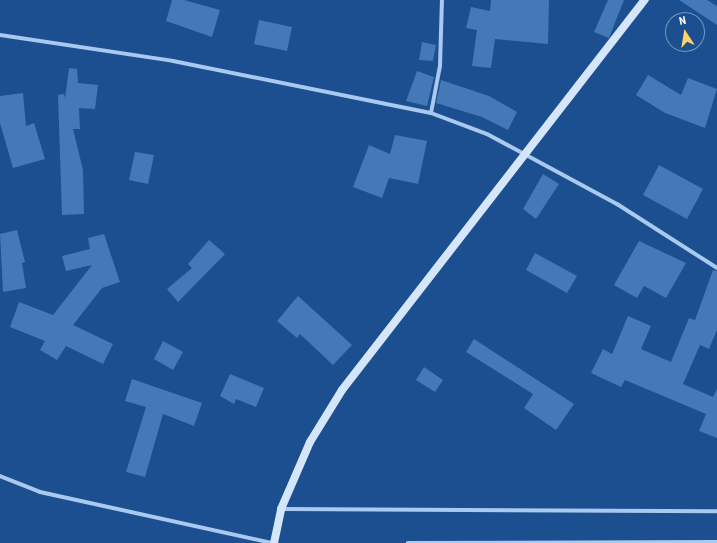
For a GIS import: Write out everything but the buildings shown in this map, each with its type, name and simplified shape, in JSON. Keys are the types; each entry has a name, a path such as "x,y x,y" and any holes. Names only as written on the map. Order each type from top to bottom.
{"street":[{"path":"431,113 440,66 442,0"},
{"path":"0,476 40,492 272,543 281,509 310,442 342,390 645,0"},
{"path":"0,35 173,61 431,113 487,134 617,204 717,268"},
{"path":"281,509 717,511"}],"lane":[{"path":"407,542 717,541"}]}
